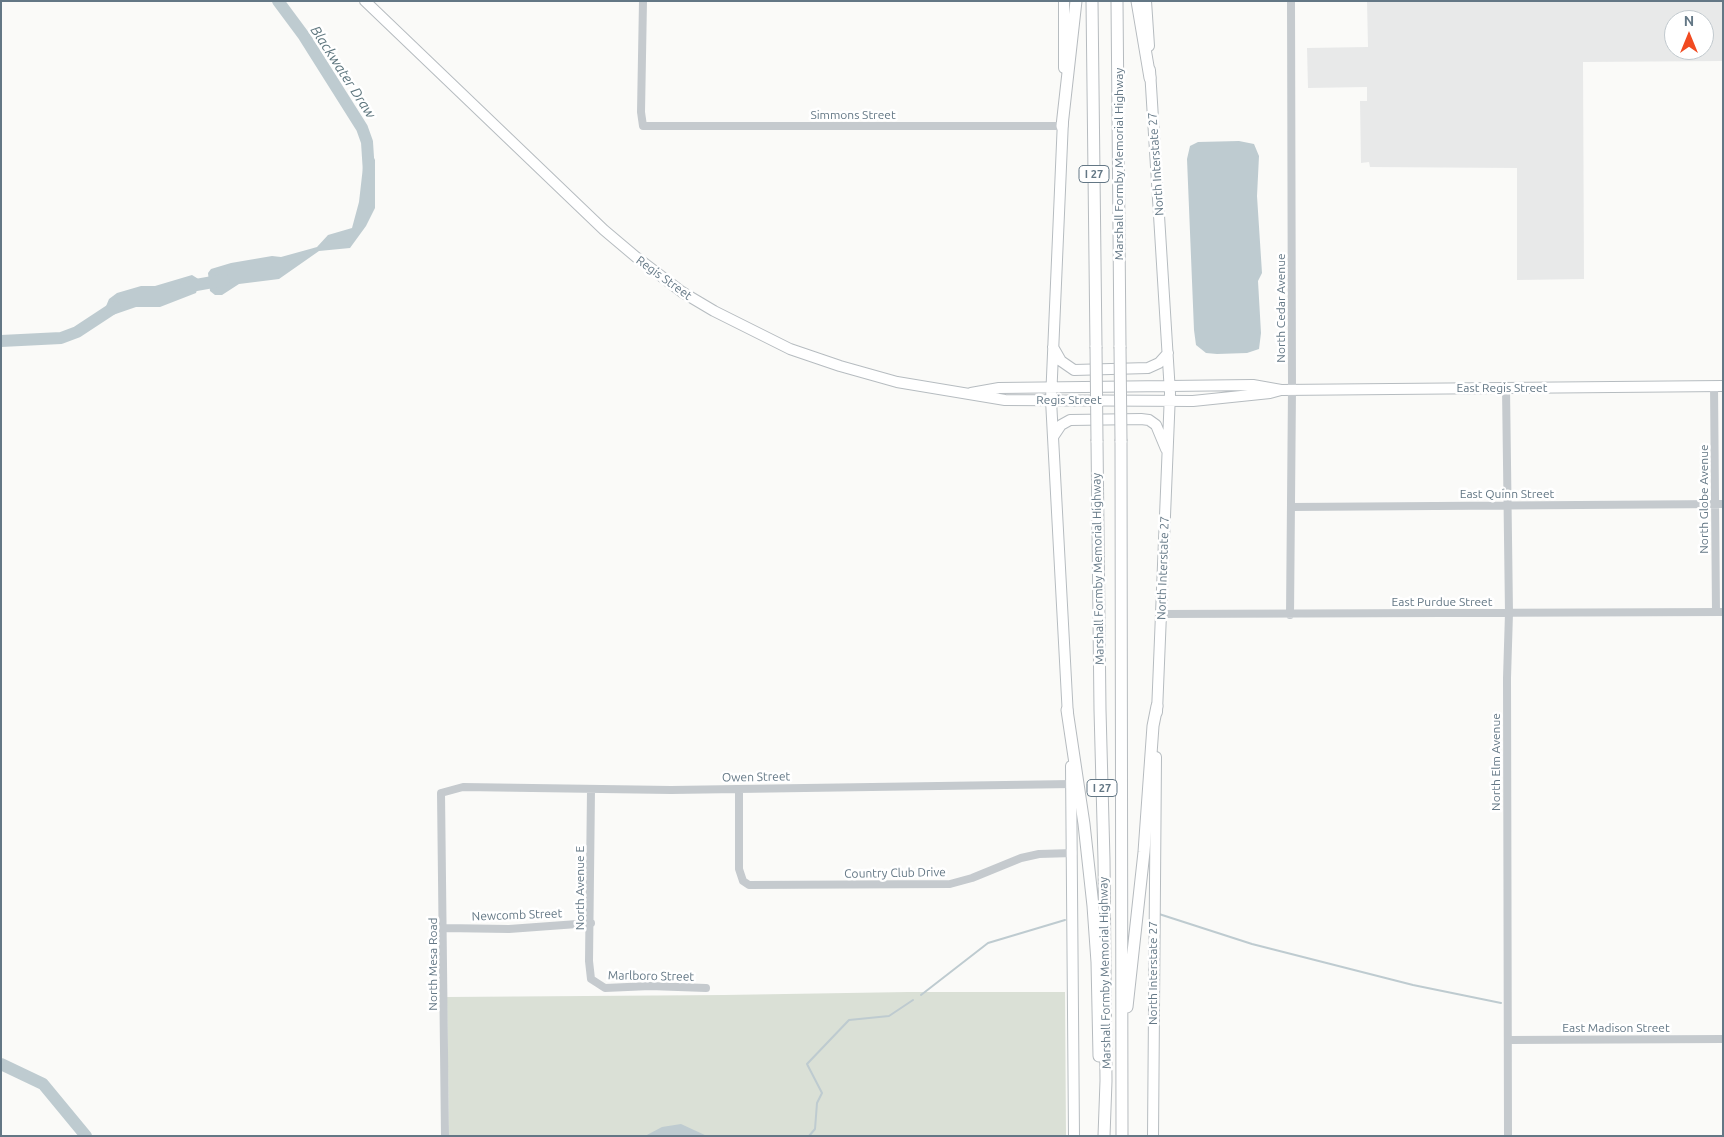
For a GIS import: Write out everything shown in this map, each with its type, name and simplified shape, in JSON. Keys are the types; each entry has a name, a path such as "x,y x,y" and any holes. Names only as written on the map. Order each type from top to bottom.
{"highway":[{"path":"1062,126 1076,1"},
{"name":"Marshall Formby Memorial Highway","path":"1092,1 1100,710 1104,870 1106,1081 1104,1136"},
{"name":"Marshall Formby Memorial Highway","path":"1118,1 1123,770 1120,1046 1122,1136"},
{"path":"1137,1 1150,78"},
{"path":"1120,1046 1126,1015 1144,852 1153,726 1157,706"},
{"path":"1067,710 1084,824 1093,906 1097,962 1100,1119 1104,1136"}],"main road":[{"name":"Regis Street","path":"365,1 604,230 661,277 689,296 760,335 816,359 897,382 1004,400 1170,401"},
{"path":"1064,1 1062,126 1051,400 1072,784 1074,1136"},
{"name":"North Interstate 27","path":"1146,1 1170,386 1157,706 1154,844 1153,1136"},
{"path":"1053,346 1061,362 1074,370 1148,368 1159,362 1168,353"},
{"name":"East Regis Street","path":"1170,386 1253,385 1281,390"},
{"name":"Regis Street","path":"970,393 1000,388 1170,386"},
{"name":"East Regis Street","path":"1170,401 1241,397 1270,394 1292,389 1719,386"},
{"path":"1053,437 1061,425 1074,420 1149,420 1159,430 1168,455"}],"street":[{"name":"Simmons Street","path":"643,1 641,112 643,126 1062,126"},
{"name":"North Cedar Avenue","path":"1290,615 1292,389 1291,1"},
{"name":"North Globe Avenue","path":"1719,386 1719,612"},
{"name":"North Elm Avenue","path":"1506,388 1509,613 1507,688 1508,1136"},
{"name":"East Quinn Street","path":"1291,506 1719,504"},
{"name":"East Purdue Street","path":"1162,614 1719,612"},
{"name":"Owen Street","path":"441,793 463,786 591,790 1072,784"},
{"name":"Country Club Drive","path":"739,789 739,868 743,881 749,885 950,884 972,878 1021,858 1039,854 1073,852"},
{"name":"North Avenue E","path":"591,790 590,975 596,984"},
{"name":"North Mesa Road","path":"441,793 444,928 444,1136"},
{"name":"Newcomb Street","path":"444,928 509,930 591,923"},
{"name":"Marlboro Street","path":"596,984 605,988 650,986 706,988"},
{"name":"East Madison Street","path":"1509,1040 1723,1039"}],"shaded area":[{"path":"1367,1 1723,1 1723,61 1583,62 1584,279 1517,280 1517,168 1370,167 1369,162 1361,163 1360,101 1367,101 1367,87 1308,88 1307,48 1368,47"},
{"path":"1239,141 1254,144 1259,156 1257,196 1262,273 1258,281 1261,333 1259,349 1247,353 1206,353 1196,345 1194,330 1187,159 1190,146 1198,142"},
{"path":"373,156 375,160 375,208 366,226 350,248 319,251 279,279 239,284 222,295 215,295 210,291 208,273 211,269 231,263 272,256 281,257 317,247 328,235 352,228 359,202 364,158"},
{"path":"192,275 200,280 196,293 160,307 136,307 107,317 102,316 109,299 117,293 141,286 155,286"},
{"path":"1065,992 1066,1136 449,1136 447,997"},
{"path":"681,1124 707,1136 645,1136 662,1127"}],"waterway":[{"name":"Blackwater Draw","path":"278,1 304,36 362,128 367,142 369,173"},
{"name":"Blackwater Draw","path":"185,287 224,280"},
{"name":"Blackwater Draw","path":"1,341 61,338 77,332 115,307"},
{"path":"1159,914 1252,944 1413,985 1501,1003"},
{"path":"921,995 988,943 1065,920"},
{"path":"809,1136 815,1129 817,1103 822,1093 807,1064 849,1020 889,1016 913,1000"},
{"name":"Blackwater Draw","path":"1,1064 43,1084 86,1136"}]}
